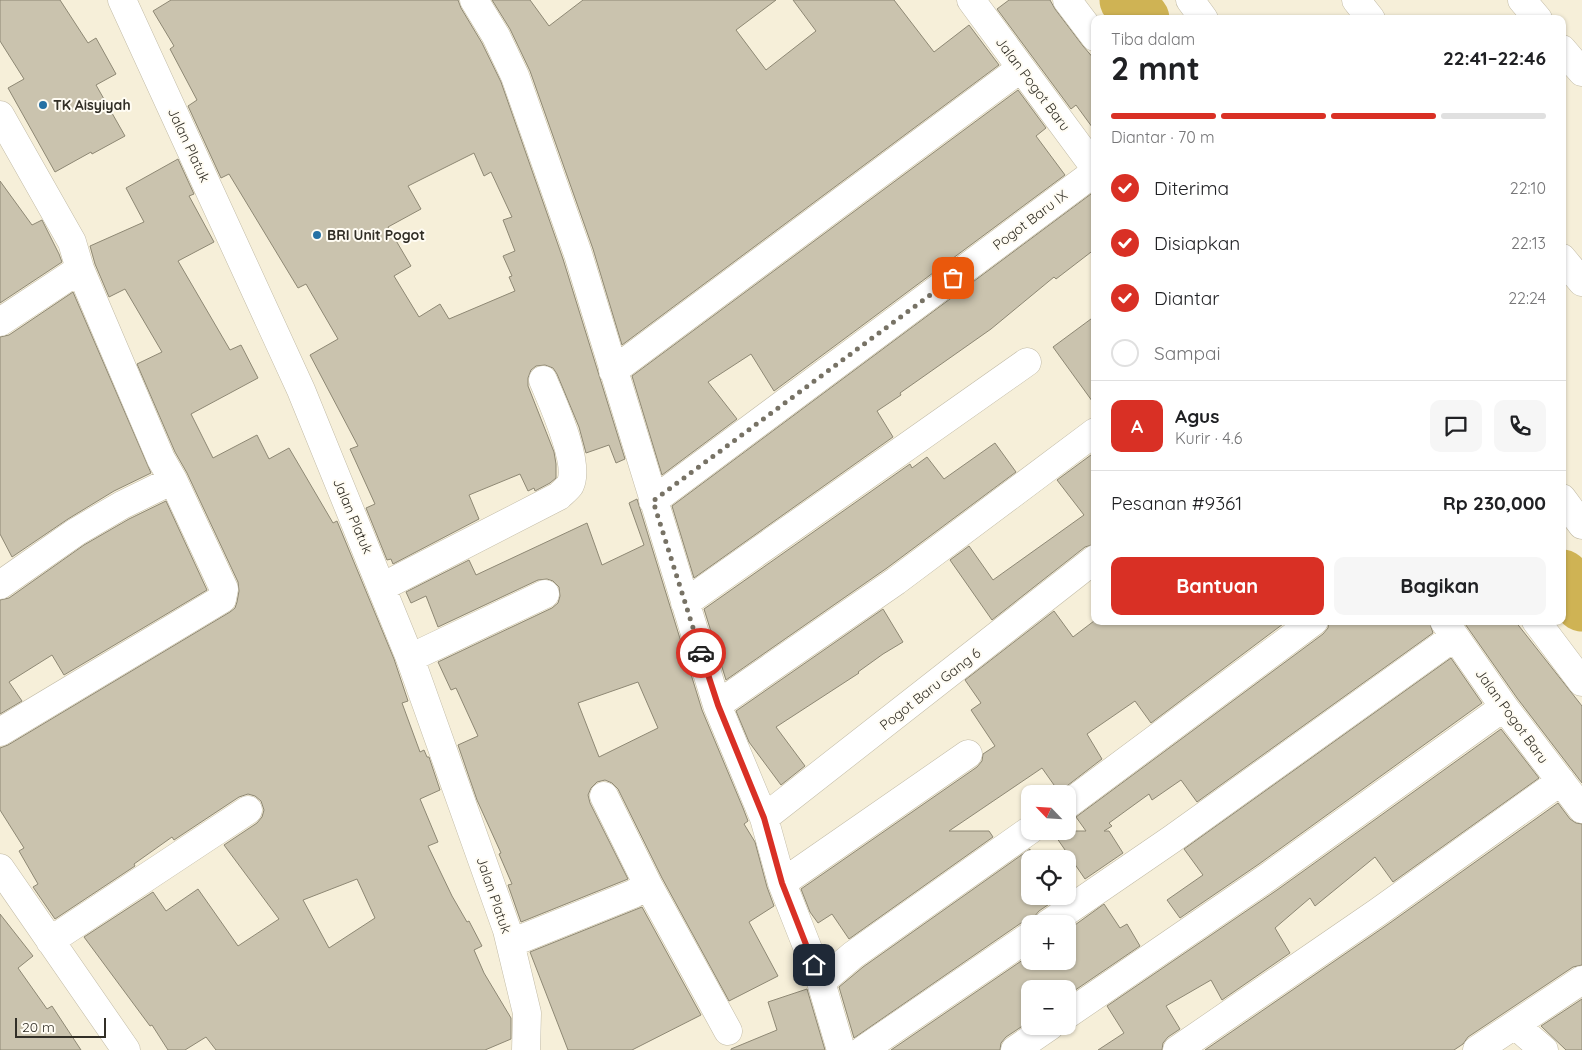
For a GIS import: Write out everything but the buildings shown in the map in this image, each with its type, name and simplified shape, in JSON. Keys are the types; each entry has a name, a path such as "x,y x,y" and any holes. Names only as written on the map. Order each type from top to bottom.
{"street":[{"name":"Jalan Platuk","path":"122,0 301,390 410,658 508,930 527,1013 526,1050"},
{"path":"474,0 496,36 515,76 578,254 653,501 718,705 764,818 782,883 821,982 841,1050"},
{"name":"Jalan Pogot Baru","path":"971,0 1091,163"},
{"path":"1067,0 1091,32"},
{"path":"1190,0 1201,15"},
{"path":"1356,0 1368,15"},
{"path":"1522,0 1535,15"},
{"path":"1566,53 1582,72"},
{"path":"613,371 1021,68"},
{"path":"0,114 72,242 80,269 161,459 173,480 224,589 222,599 0,732"},
{"name":"Pogot Baru IX","path":"653,501 1091,175"},
{"path":"1566,263 1582,282"},
{"path":"0,322 80,269"},
{"path":"685,603 1027,362"},
{"path":"382,587 559,496 570,484 571,458 544,380"},
{"path":"718,705 896,580 1091,435"},
{"path":"0,585 76,532 122,505 173,480"},
{"path":"1566,503 1582,525"},
{"name":"Pogot Baru Gang 6","path":"764,818 1091,562"},
{"path":"410,658 545,594"},
{"path":"1076,798 1309,625"},
{"path":"1539,625 1582,682"},
{"path":"1061,915 1172,839 1449,629"},
{"name":"Jalan Pogot Baru","path":"1449,629 1504,707 1582,809"},
{"path":"1076,1009 1268,877 1504,707"},
{"path":"782,883 968,754"},
{"path":"1177,1050 1378,912 1561,781"},
{"path":"604,796 648,885 728,1031"},
{"path":"50,941 248,810"},
{"path":"821,982 853,955 1021,836"},
{"path":"0,868 126,1050"},
{"path":"511,943 633,894 648,885"},
{"path":"863,1050 1021,942"},
{"path":"1477,1050 1582,980"},
{"path":"1515,1025 1544,1050"},
{"path":"1015,1050 1037,1035"}],"waterway":[{"path":"1127,0 1139,15"},
{"path":"1566,582 1582,604"}],"way so far":[{"path":"701,653 653,501 953,278"}],"place":[{"name":"TK Aisyiyah","path":"43,105"},
{"name":"BRI Unit Pogot","path":"317,235"}],"route":[{"path":"701,653 718,705 764,818 782,883 814,965"}]}
